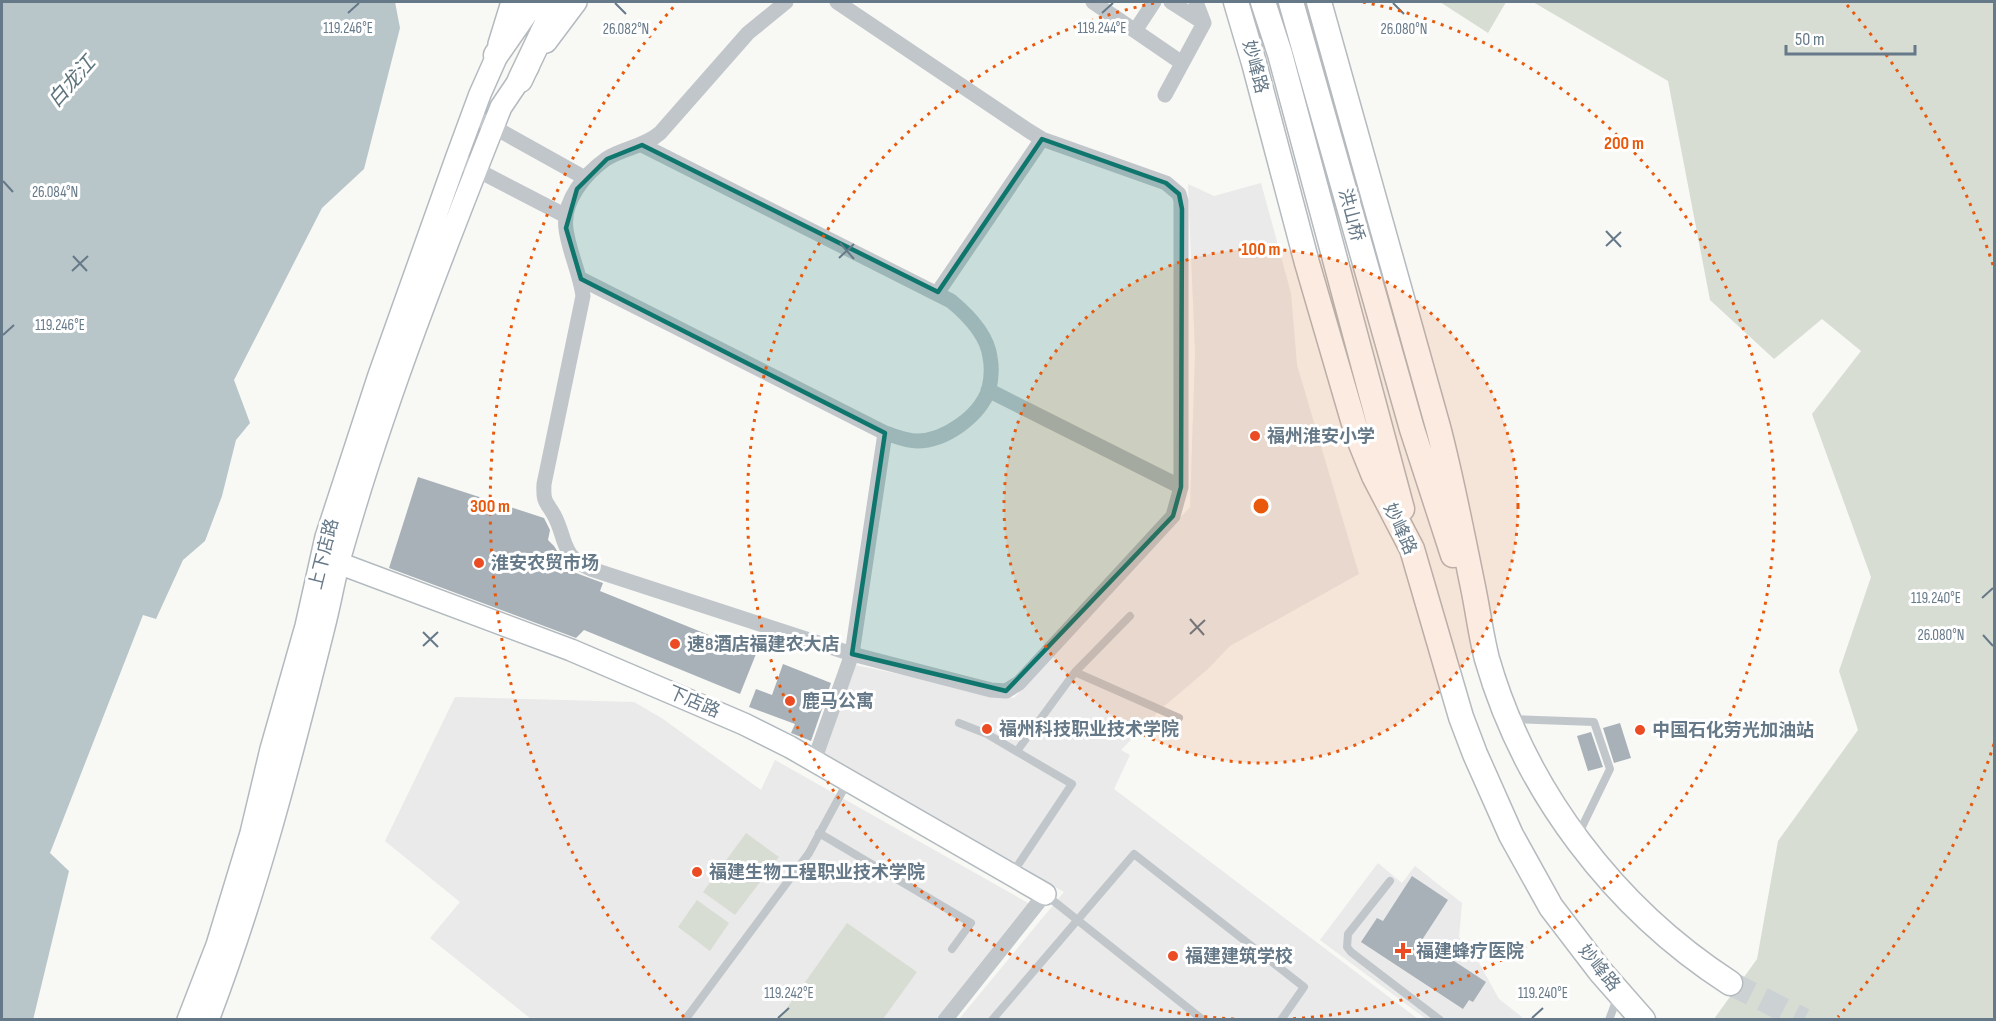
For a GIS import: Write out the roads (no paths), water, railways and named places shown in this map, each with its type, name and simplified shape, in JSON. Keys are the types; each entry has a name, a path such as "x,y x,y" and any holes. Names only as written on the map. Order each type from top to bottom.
{"main road":[{"path":"496,55 512,2"},
{"path":"496,55 523,2"},
{"path":"496,55 533,2"},
{"path":"520,80 557,2"},
{"name":"上下店路","path":"188,1020 217,945 248,844 306,626 476,170 501,106 576,2"},
{"name":"妙峰路","path":"1236,2 1307,263 1357,434 1369,466 1412,549 1461,717 1511,836 1551,907 1619,994 1643,1020"},
{"path":"1263,2 1280,54 1412,549"},
{"name":"洪山桥","path":"1291,2 1412,429 1487,658"},
{"path":"1319,2 1446,457 1487,658 1510,719 1532,770 1544,791 1611,881 1653,924 1704,966 1730,983"},
{"name":"上下店路","path":"208,1020 229,965 263,855 325,625 330,559 380,375 456,159 496,55"},
{"name":"下店路","path":"330,559 571,650 744,724 814,761 1045,894"}],"street":[{"path":"786,2 748,33 660,133 642,145 607,159 585,177 577,189 566,216 566,228 581,279 583,296 543,493 545,504 554,516 562,541 568,551 583,566 852,654 991,690 1006,691 1019,683 1173,516 1181,487 1182,209 1179,194 1166,183 1042,139 837,2"},
{"path":"1093,2 1182,63"},
{"path":"1135,31 1154,2"},
{"path":"1171,2 1204,23"},
{"path":"1165,95 1204,23 1196,2"},
{"path":"472,115 585,177"},
{"path":"938,292 1042,139"},
{"path":"581,279 885,433 904,439 918,441 934,438 952,430 981,405 988,390 990,355 984,339 966,313 938,292 642,145"},
{"path":"456,159 566,216"},
{"path":"988,390 1181,487"},
{"path":"814,761 852,654 885,433"},
{"path":"945,1020 1045,894"}],"lane":[{"path":"1017,751 1075,672 1130,616"},
{"path":"1075,672 1179,718"},
{"path":"1510,719 1594,722 1610,769 1577,837"},
{"path":"959,723 987,734 1072,784 1011,875"},
{"path":"685,1020 808,853 848,781"},
{"path":"819,833 970,923 952,949"},
{"path":"992,1020 1134,854 1304,987 1281,1020"},
{"path":"1390,880 1347,934 1347,947 1440,1020"},
{"path":"1045,894 1203,1020"},
{"path":"1609,1020 1619,994"}],"water":[{"name":"白龙江","path":"2,2 395,2 400,28 364,169 322,208 234,380 250,423 236,440 222,496 205,541 183,560 156,619 143,615 50,853 69,871 33,1020 2,1019"}],"tunnel":[{"path":"1730,983 1804,1020"}],"place":[{"name":"福州淮安小学","path":"1255,436"},
{"name":"淮安农贸市场","path":"479,563"},
{"name":"速8酒店福建农大店","path":"675,644"},
{"name":"鹿马公寓","path":"790,701"},
{"name":"福州科技职业技术学院","path":"987,729"},
{"name":"中国石化劳光加油站","path":"1640,730"},
{"name":"福建生物工程职业技术学院","path":"697,872"},
{"name":"福建蜂疗医院","path":"1403,951"},
{"name":"福建建筑学校","path":"1173,956"}]}
